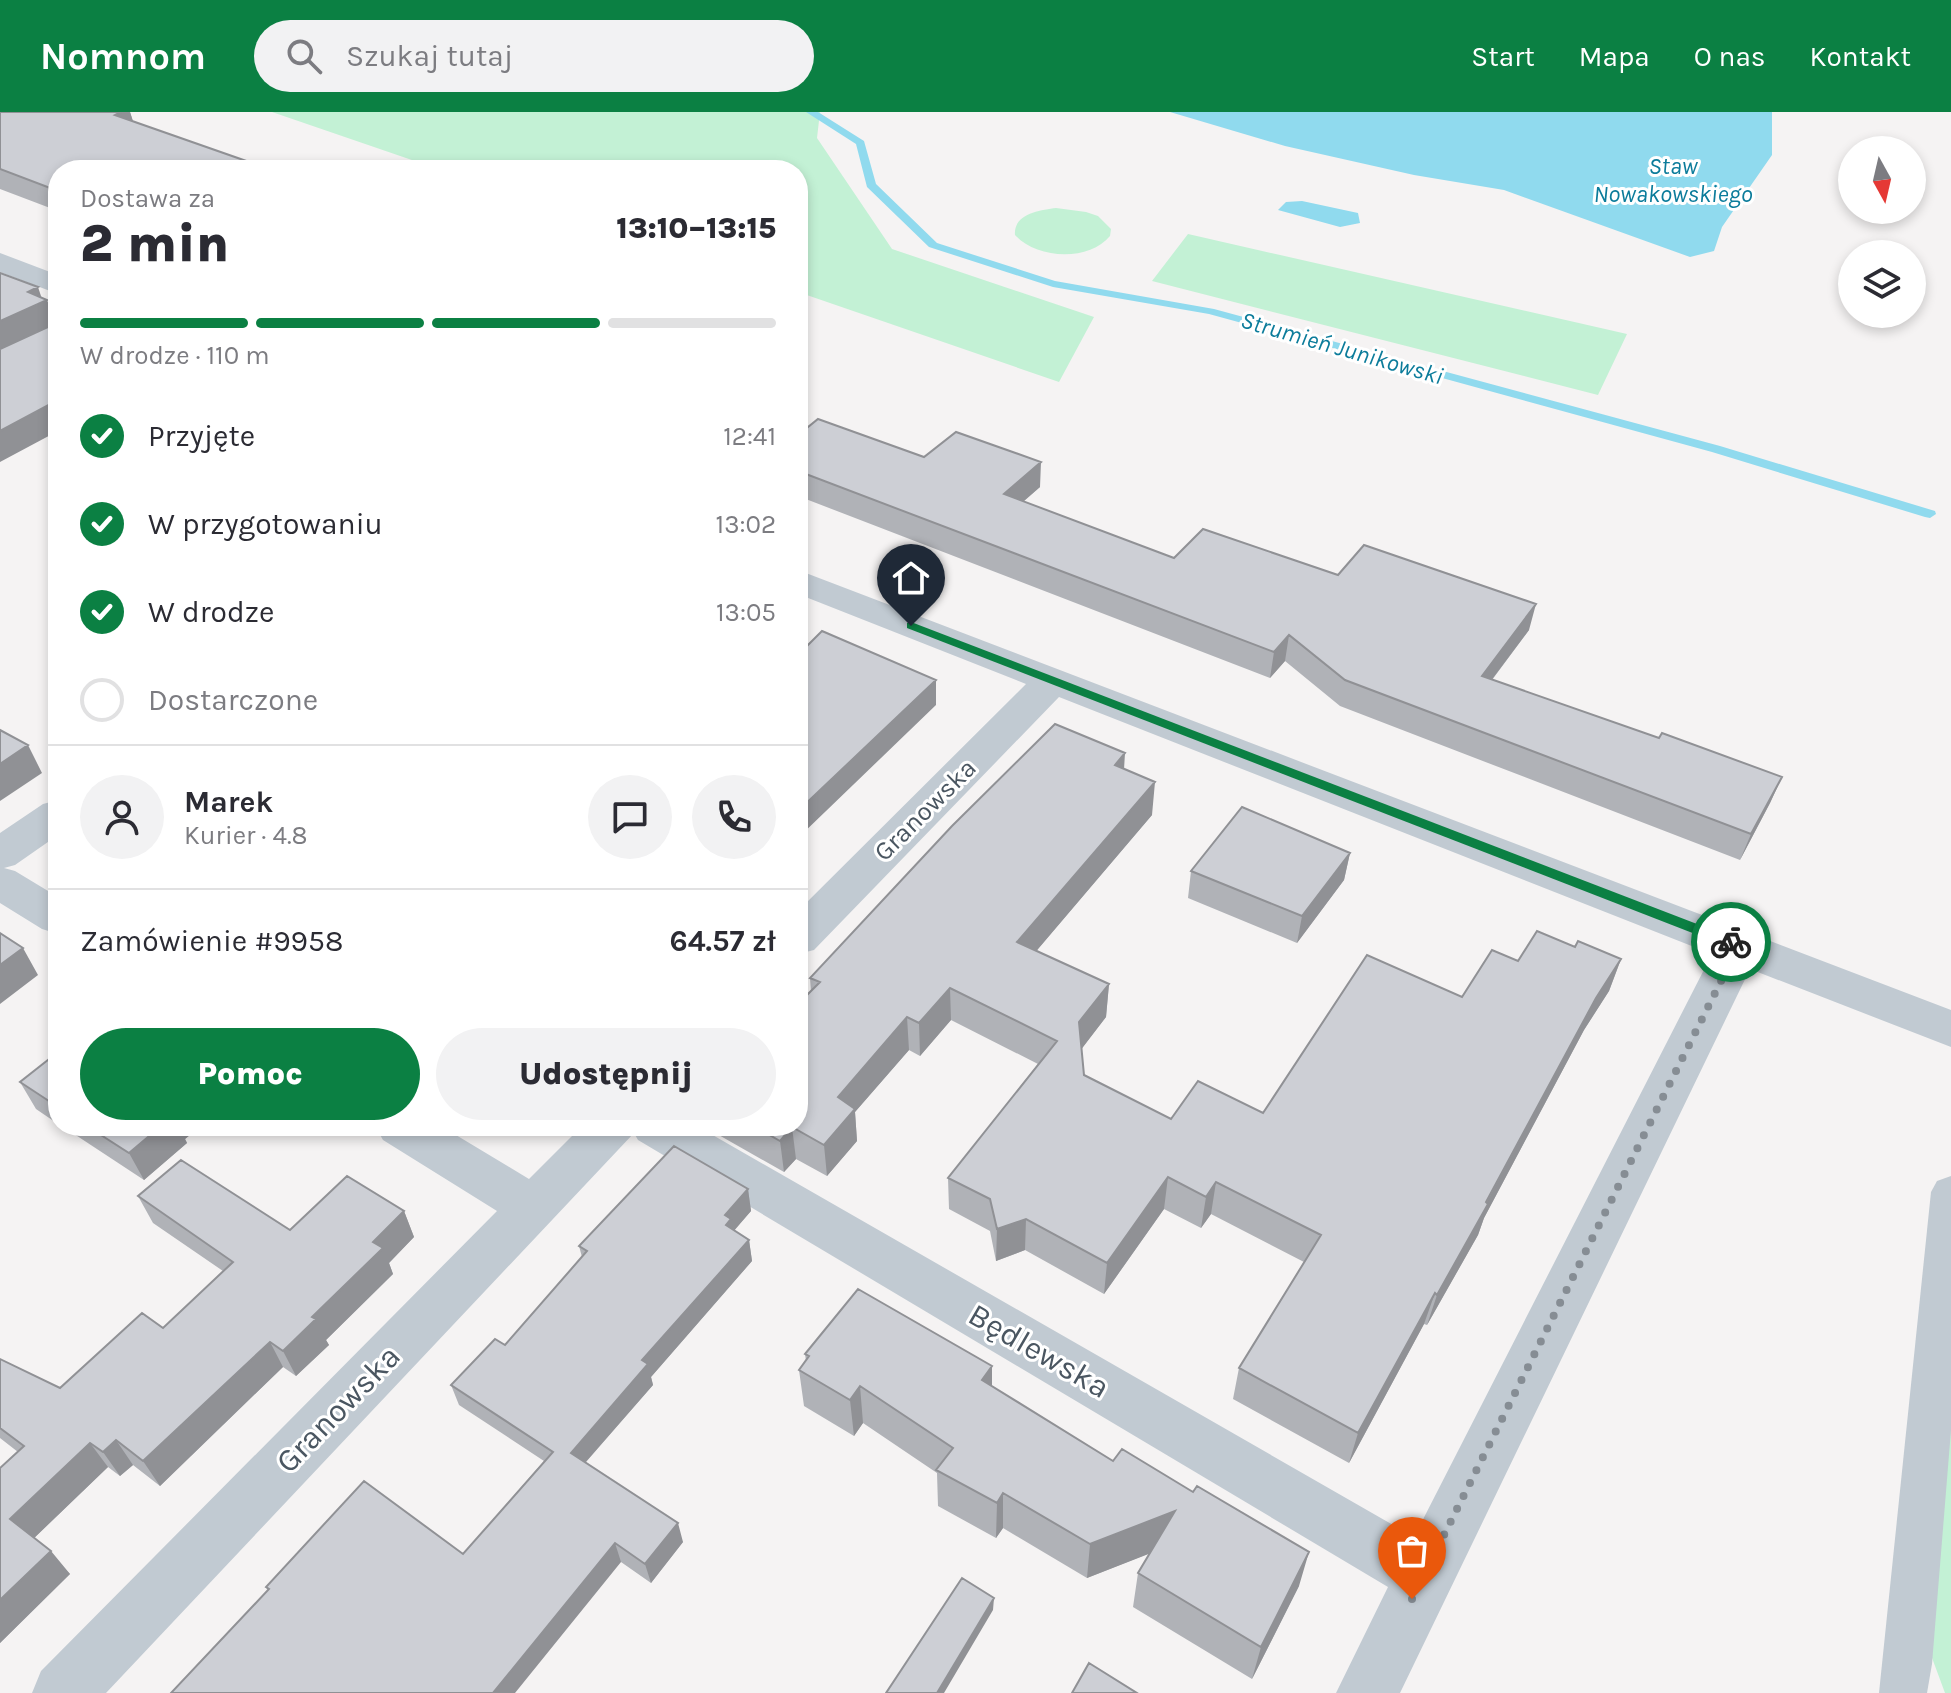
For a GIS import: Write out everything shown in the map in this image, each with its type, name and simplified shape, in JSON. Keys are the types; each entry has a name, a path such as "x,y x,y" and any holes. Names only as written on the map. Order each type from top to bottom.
{"street":[{"path":"0,262 48,281"},
{"path":"808,585 1951,1029"},
{"name":"Granowska","path":"808,928 1052,681"},
{"path":"0,854 48,821"},
{"path":"0,882 48,912"},
{"path":"1367,1693 1739,945"},
{"path":"416,1136 533,1207"},
{"name":"Granowska","path":"63,1693 603,1136"},
{"name":"Będlewska","path":"672,1136 1424,1575"}],"lane":[{"path":"1903,1693 1951,1192"}],"green space":[{"path":"272,112 820,112 817,138 892,249 1094,317 1059,382 808,295 808,160 412,160"},
{"path":"1056,208 1098,216 1111,229 1110,236 1089,250 1062,254 1036,249 1015,235 1018,222 1023,218"},
{"path":"1188,234 1627,334 1598,395 1152,281"},
{"path":"1951,1403 1951,1693 1945,1693 1928,1647"}],"water":[{"name":"Staw Nowakowskiego","path":"1170,112 1772,112 1772,155 1722,227 1714,251 1690,257 1504,190 1414,175 1285,146"},
{"path":"1302,201 1358,213 1360,223 1340,227 1278,210 1286,202"}],"building":[{"path":"0,112 121,112 115,115 243,160 48,160 48,187 0,169"},
{"path":"0,273 38,287 28,292 47,300 0,321"},
{"path":"48,327 48,405 0,431 0,349"},
{"path":"818,419 924,457 956,432 1041,462 1004,494 1174,558 1203,529 1338,575 1364,545 1536,604 1482,676 1659,738 1662,733 1782,777 1751,834 1345,680 1289,635 1274,652 808,475 808,427"},
{"path":"822,631 936,680 808,802 808,645"},
{"path":"1055,724 1125,753 1115,765 1155,782 1017,942 1109,984 1079,1022 1084,1075 1171,1119 1198,1081 1263,1113 1367,955 1462,997 1492,950 1518,961 1537,931 1575,947 1578,941 1621,959 1596,998 1486,1202 1488,1204 1358,1433 1239,1368 1321,1235 1216,1182 1206,1197 1168,1177 1107,1263 1026,1219 997,1229 990,1199 948,1178 1057,1041 950,988 919,1023 907,1017 838,1097 855,1109 824,1145 808,1136 808,994 820,982 810,978 952,826"},
{"path":"0,730 28,745 0,764"},
{"path":"1242,807 1350,853 1302,916 1191,871"},
{"path":"0,933 23,948 0,965"},
{"path":"48,1060 48,1100 20,1082"},
{"path":"103,1136 149,1136 129,1153"},
{"path":"674,1146 748,1189 725,1215 731,1219 726,1225 749,1240 642,1360 648,1364 571,1453 678,1523 645,1564 615,1543 493,1693 171,1693 269,1589 266,1587 364,1481 463,1554 553,1452 451,1385 495,1339 505,1345 587,1251 579,1246"},
{"path":"181,1160 290,1230 347,1176 404,1211 373,1242 383,1248 312,1317 316,1319 283,1351 270,1342 143,1461 116,1440 103,1452 90,1443 10,1519 51,1551 0,1600 0,1468 24,1446 0,1428 0,1359 60,1388 142,1313 163,1328 233,1262 138,1196"},
{"path":"858,1289 992,1366 982,1380 1113,1461 1122,1449 1193,1492 1197,1486 1309,1552 1261,1647 1138,1573 1175,1511 1090,1544 1003,1493 997,1503 936,1470 953,1448 860,1386 850,1400 799,1370 809,1356 805,1354"},
{"path":"962,1578 994,1598 937,1693 886,1693"},
{"path":"1089,1663 1137,1693 1072,1693"}],"waterway":[{"name":"Strumień Junikowski","path":"811,112 861,143 871,185 933,245 1053,284 1210,311 1716,449 1930,514"}],"way so far":[{"path":"1412,1599 1739,945 1731,942"}],"route":[{"path":"911,626 1731,942"}]}
